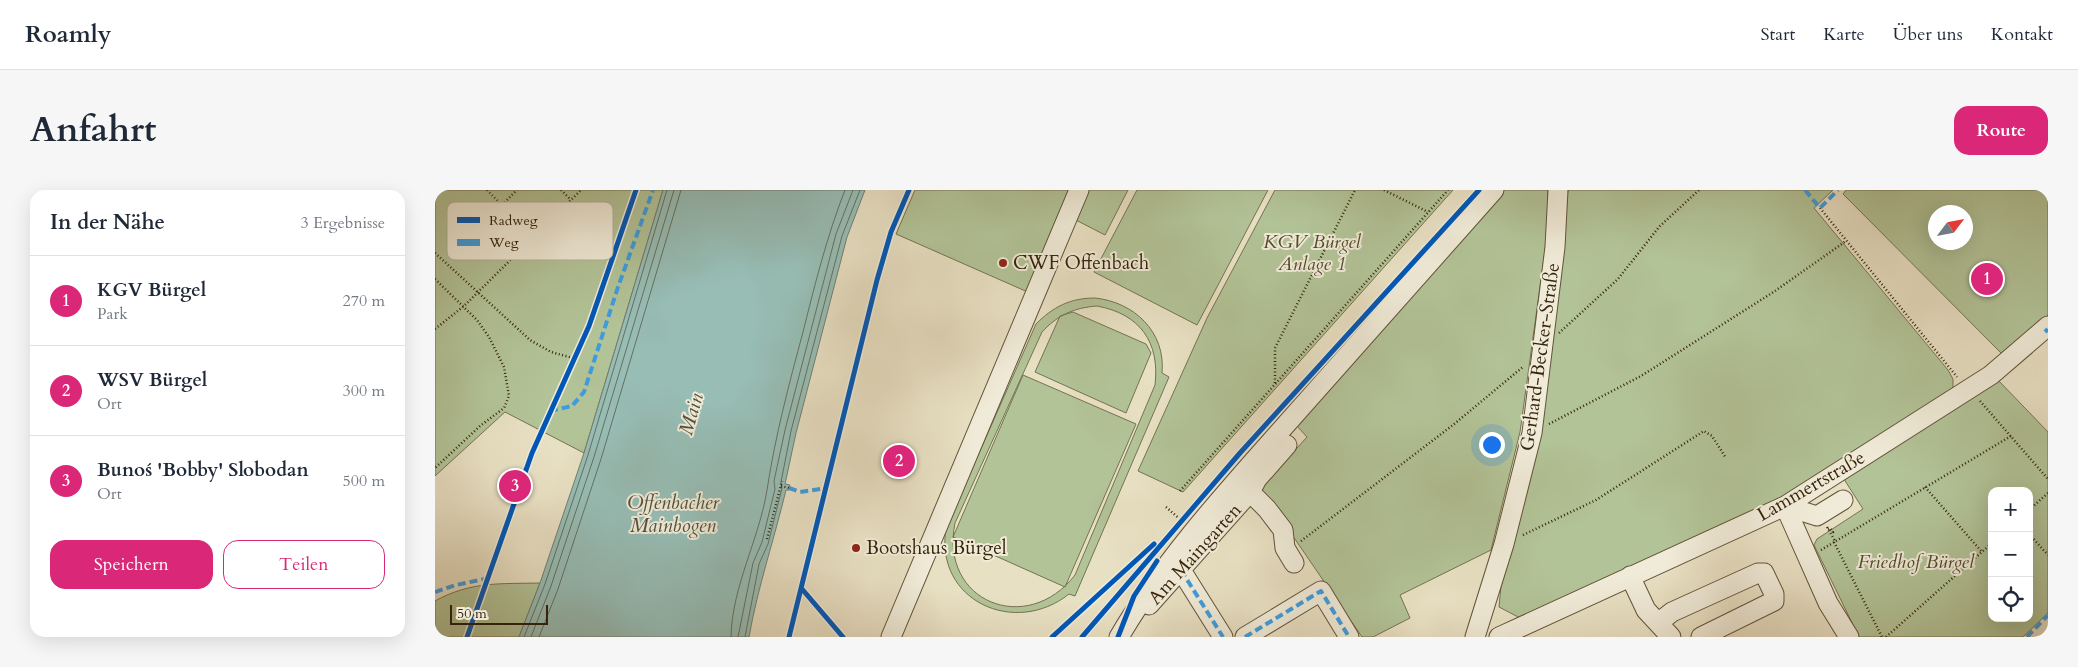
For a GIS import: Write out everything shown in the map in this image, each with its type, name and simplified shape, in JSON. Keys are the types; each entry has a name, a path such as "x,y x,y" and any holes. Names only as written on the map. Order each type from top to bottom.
{"street":[{"path":"891,637 1079,190"},
{"path":"1119,637 1138,604 1174,555 1244,472 1493,190"},
{"name":"Gerhard-Becker-Straße","path":"1475,637 1504,544 1532,433 1555,247 1559,195"},
{"name":"Lammertstraße","path":"1499,637 1785,506 1969,390 2023,350 2048,326"},
{"name":"Am Maingarten","path":"1119,637 1181,570 1249,492 1257,478 1287,446"},
{"name":"Am Maingarten","path":"1249,492 1267,509 1283,530 1285,548 1294,563"},
{"path":"1785,506 1817,516 1843,500"},
{"path":"1785,506 1828,603 1849,637"},
{"path":"1181,570 1223,637"},
{"path":"1658,623 1672,612 1758,573 1764,573 1774,594 1774,601 1701,637"},
{"path":"1630,576 1645,610 1671,637"},
{"path":"1245,637 1321,591 1349,637"}],"path":[{"path":"487,190 499,202"},
{"path":"505,202 517,190"},
{"path":"561,190 571,200 581,190"},
{"path":"1275,383 1275,348 1355,190"},
{"path":"1384,190 1428,212"},
{"path":"1180,491 1448,190"},
{"path":"1297,544 1446,430 1543,350 1618,280 1659,227 1699,190"},
{"path":"1820,208 1969,390 2048,479"},
{"path":"1532,433 1641,376 1775,291 1846,241"},
{"path":"435,252 530,340 551,352 573,358"},
{"path":"435,329 464,306 509,260"},
{"path":"435,279 477,320 498,351 504,367 509,396 504,408 480,426 435,468"},
{"path":"1504,544 1595,500 1704,431 1712,436 1726,458"},
{"path":"1808,557 2011,436"},
{"path":"767,539 782,481"},
{"path":"781,486 789,488"},
{"path":"1925,487 1981,552"},
{"path":"2033,506 2048,493"},
{"path":"1166,507 1182,521"},
{"path":"1828,529 1830,528 1833,532 1831,534"},
{"path":"2033,538 2048,555"},
{"path":"1834,542 1884,637 1988,546"}],"green space":[{"path":"435,190 663,190 584,453 505,412 435,476"},
{"name":"CWF Offenbach","path":"915,190 1074,190 1030,293 896,234"},
{"path":"1087,190 1128,190 1105,235 1072,218"},
{"path":"1137,190 1268,190 1197,325 1094,272"},
{"name":"KGV Bürgel Anlage 1","path":"1275,190 1453,190 1183,492 1138,471 1207,318"},
{"path":"1503,190 1548,190 1547,236 1520,432 1491,550 1400,595 1410,618 1373,637 1362,637 1273,507 1258,491 1307,437 1296,425"},
{"path":"1568,190 1833,190 1814,208 1948,370 1953,379 1953,391 1790,498 1522,619 1499,607 1501,586 1540,434"},
{"path":"1846,190 2048,190 2048,315 2005,357 1843,194"},
{"path":"1086,298 1109,301 1122,306 1145,322 1153,332 1159,345 1162,358 1162,373 1169,377 1075,596 1069,594 1048,607 1025,612 1003,611 983,605 965,592 953,575 946,554 946,528 1036,324 1056,308","holes":["1097,306 1112,310 1136,323 1144,332 1154,356 1156,370 1155,385 1075,575 1055,594 1034,604 1012,607 991,602 973,591 960,573 954,550 955,523 1042,332 1066,313"]},
{"path":"1073,312 1146,344 1151,353 1126,413 1035,372 1060,316"},
{"path":"1023,375 1136,424 1065,587 953,537"},
{"name":"Friedhof Bürgel","path":"1998,380 2048,432 2048,613 2023,637 1859,637 1814,545 1817,539 1863,509 1842,476"},
{"path":"540,583 519,637 435,637 435,601 461,590 474,587"}],"water":[{"name":"Offenbacher Mainbogen","path":"663,190 865,190 847,237 796,433 785,484 790,485 789,490 786,490 749,637 519,637 540,583 584,453"}],"marked path":[{"path":"550,411 572,406 584,392 618,287 653,190"},
{"path":"1805,190 1820,208 1838,190"},
{"path":"2045,329 2048,332"},
{"path":"789,488 800,492 827,488"},
{"path":"1181,570 1223,637"},
{"path":"435,592 456,585 489,578"},
{"path":"1245,637 1321,591 1349,637"},
{"path":"2027,637 2048,615"}],"cycle path":[{"path":"613,257 636,190"},
{"path":"789,637 877,280 891,232 909,190"},
{"path":"1082,637 1240,453 1479,190"},
{"path":"467,637 532,453 589,326 612,260"},
{"path":"1052,637 1154,544"},
{"path":"1118,637 1134,596 1157,561"},
{"path":"802,589 843,637"}],"place":[{"name":"CWF Offenbach","path":"1003,263"},
{"name":"KGV Bürgel","path":"1987,279"},
{"name":"WSV Bürgel","path":"899,461"},
{"name":"Bunoś 'Bobby' Slobodan","path":"515,486"},
{"name":"Bootshaus Bürgel","path":"856,548"}],"water label":[{"name":"Main","path":"691,414"}]}
